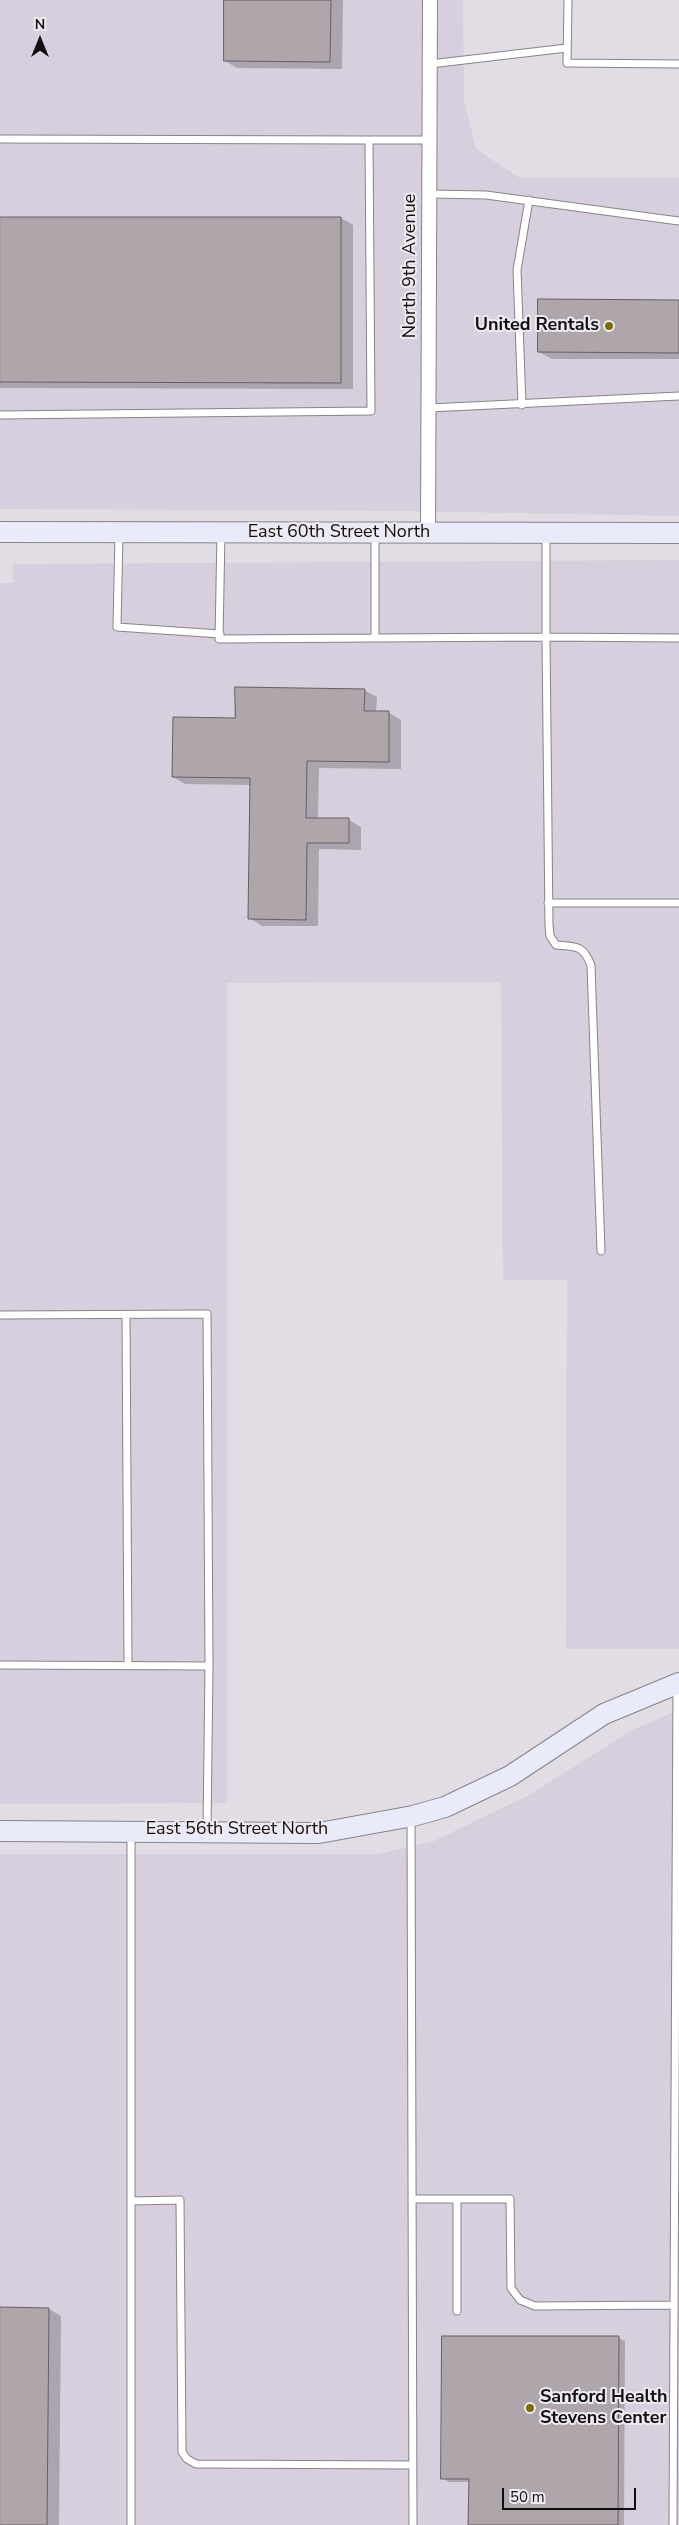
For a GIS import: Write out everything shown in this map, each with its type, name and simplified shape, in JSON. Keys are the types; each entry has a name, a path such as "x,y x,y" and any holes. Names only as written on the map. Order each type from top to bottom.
{"street":[{"name":"North 9th Avenue","path":"428,533 430,0"},
{"name":"East 60th Street North","path":"0,532 679,534"},
{"name":"East 56th Street North","path":"0,1830 319,1832 411,1816 445,1807 510,1776 604,1714 678,1683"}],"lane":[{"path":"568,0 567,63 679,64"},
{"path":"430,64 567,48"},
{"path":"0,139 430,140"},
{"path":"0,415 371,411 369,140"},
{"path":"430,194 486,195 679,221"},
{"path":"522,405 517,270 529,200"},
{"path":"429,408 679,396"},
{"path":"119,532 117,627 220,634"},
{"path":"221,533 220,639 679,638"},
{"path":"375,533 375,638"},
{"path":"546,533 548,904 550,936 556,945 578,947 586,952 591,965 601,1252"},
{"path":"548,904 679,904"},
{"path":"0,1315 207,1314 209,1666 207,1831"},
{"path":"126,1315 128,1666"},
{"path":"0,1665 209,1666"},
{"path":"674,2525 678,1683"},
{"path":"411,1816 413,2525"},
{"path":"130,1831 131,2525"},
{"path":"457,2199 457,2311"},
{"path":"413,2200 510,2199 511,2288 520,2300 535,2306 674,2305"},
{"path":"131,2201 180,2200 182,2452 187,2460 196,2464 413,2464"}],"shaded area":[{"path":"0,0 463,0 464,100 476,149 520,178 679,178 679,516 403,511 0,509"},
{"path":"679,560 679,1649 566,1649 567,1280 503,1280 501,982 227,983 227,1803 0,1804 0,583 13,583 13,564"},
{"path":"679,1710 679,2525 0,2525 0,1854 377,1854 434,1841 529,1795 634,1729"}],"building":[{"path":"224,0 331,0 330,62 224,61"},
{"path":"0,217 341,217 341,383 0,382"},
{"name":"United Rentals","path":"538,299 679,300 679,353 538,352"},
{"path":"235,687 365,689 364,711 389,711 389,762 307,761 306,818 349,818 349,843 307,843 306,920 248,919 250,778 172,777 173,717 235,718"},
{"path":"0,2307 49,2308 47,2525 0,2525"},
{"name":"Sanford Health Stevens Center","path":"442,2336 619,2336 618,2525 468,2525 469,2479 441,2479"}],"place":[{"name":"United Rentals","path":"609,326"},
{"name":"Sanford Health Stevens Center","path":"530,2408"}]}
